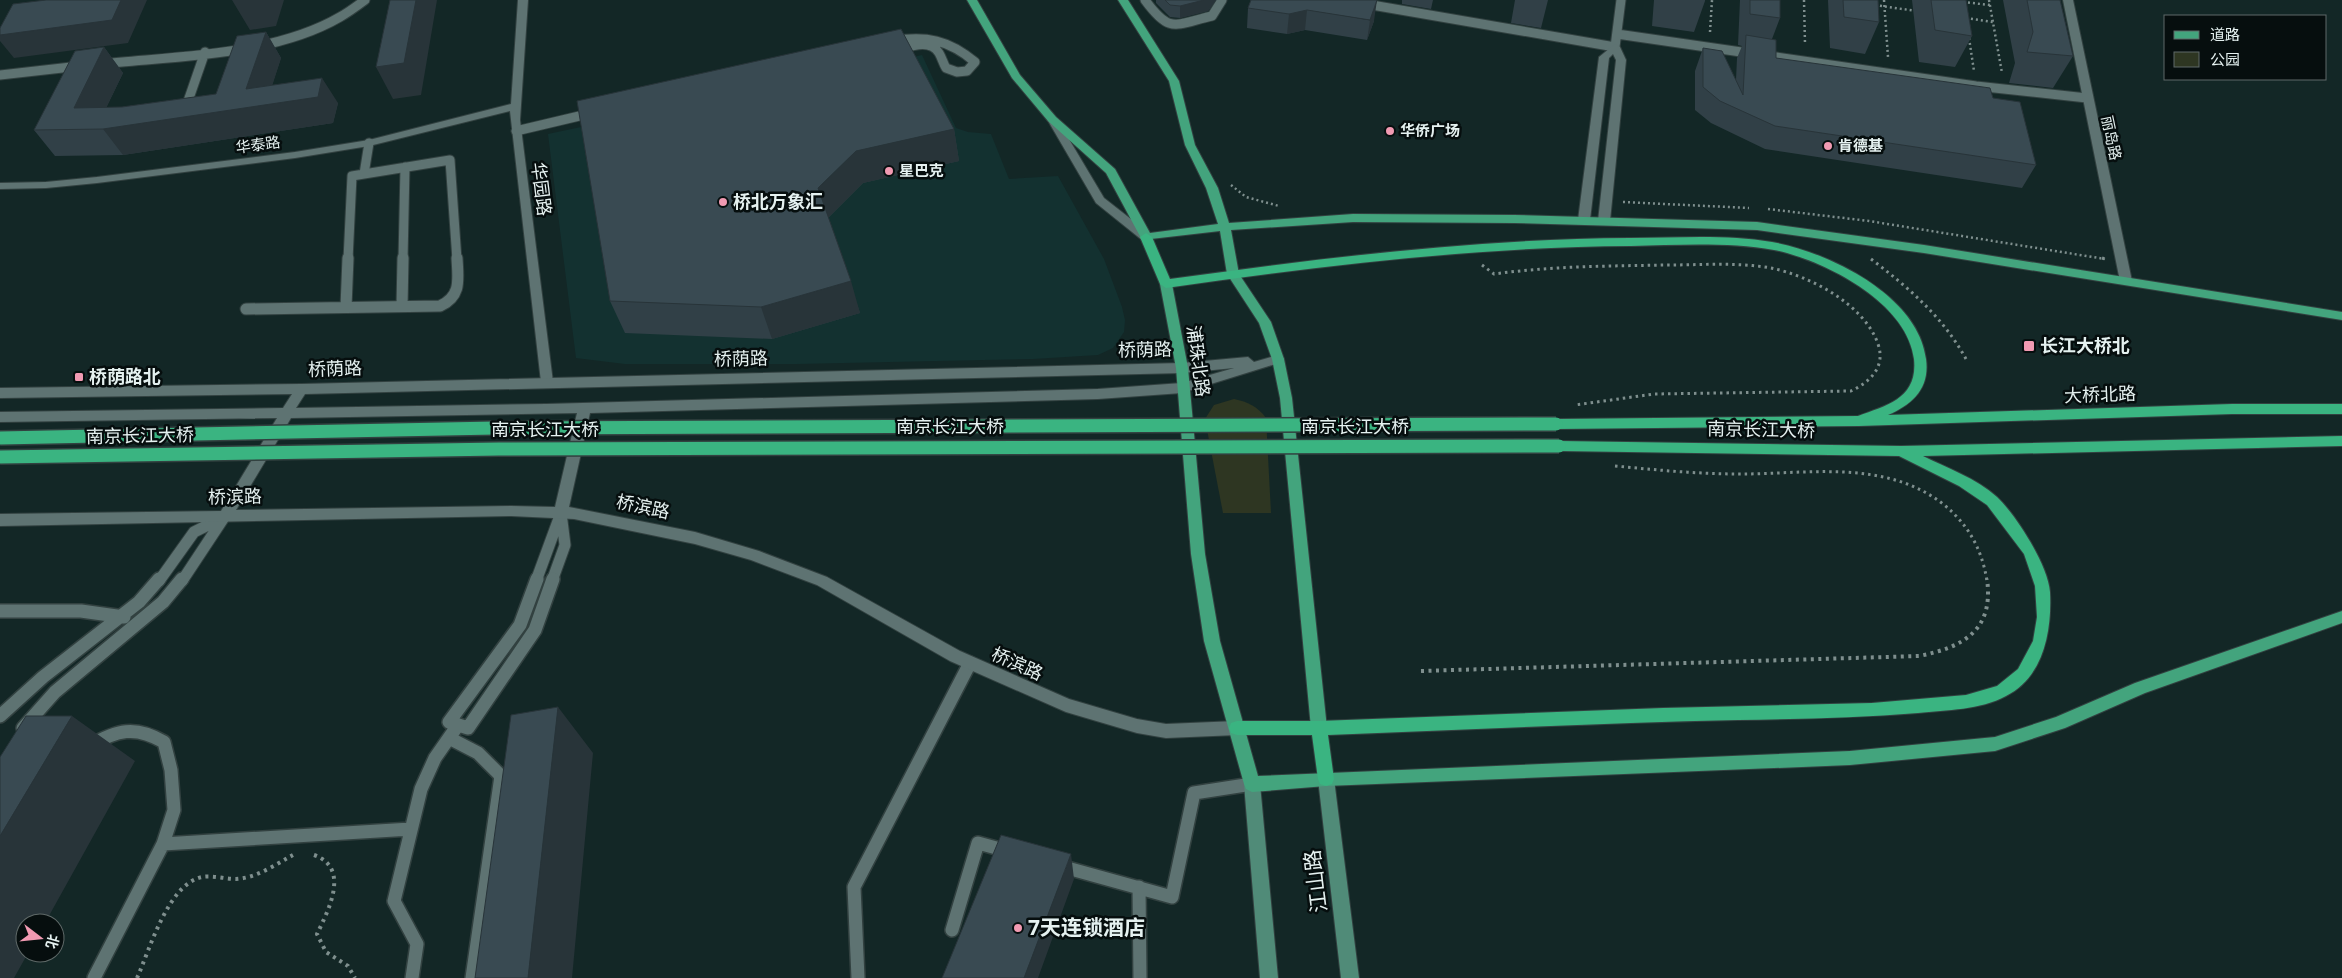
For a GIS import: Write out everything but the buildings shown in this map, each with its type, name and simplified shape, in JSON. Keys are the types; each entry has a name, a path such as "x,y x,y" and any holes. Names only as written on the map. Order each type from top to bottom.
{"highway":[{"name":"浦珠北路","path":"1146,237 1166,284"},
{"path":"1166,284 1233,274 1404,254 1464,250 1623,241 1772,246 1809,255 1874,290 1900,317 1920,354 1920,382 1913,395 1898,405 1859,421"},
{"path":"2232,409 2342,403"},
{"name":"大桥北路","path":"1859,421 2232,409 2342,409"},
{"name":"南京长江大桥","path":"0,438 494,428 1859,421"},
{"path":"1901,451 2342,442"},
{"name":"南京长江大桥","path":"0,457 529,448 1559,446 1901,451"},
{"path":"1237,728 1319,728 1663,715 1872,710 1966,702 2002,691 2023,674 2040,642 2044,618 2042,586 2030,552 1992,501 1964,482 1901,451"},
{"path":"1319,728 1326,778"}],"main road":[{"name":"浦珠北路","path":"972,0 1016,76 1052,120 1111,171 1146,237"},
{"path":"1123,0 1174,81 1190,145 1212,188 1225,228 1233,274 1265,322 1278,359 1286,398 1319,728"},
{"path":"1146,237 1225,228 1353,218 1584,220 1757,226 1856,239 2342,316"},
{"name":"浦珠北路","path":"1166,284 1182,368 1182,388 1201,573 1212,640 1252,784"},
{"path":"1269,978 1252,784 1326,778 1850,758 1995,744 2059,723 2140,688 2342,617"},
{"name":"江山路","path":"1326,778 1350,978"}],"street":[{"name":"华园路","path":"523,0 516,131 547,382"},
{"name":"丽岛路","path":"2068,0 2126,281"},
{"path":"1584,220 1604,57 1615,47 1621,60 1604,221"},
{"name":"华泰路","path":"0,186 46,185 201,168 369,143 516,106"},
{"path":"1052,120 1100,200 1146,237"},
{"path":"0,417 585,407 1098,394 1182,388 1278,359"},
{"name":"桥荫路","path":"0,392 301,389 1182,368 1278,359"},
{"path":"226,516 301,389"},
{"path":"561,513 585,407"},
{"name":"桥滨路","path":"0,520 574,513 630,523 754,554 822,581 970,663 1066,705 1136,726 1166,731 1237,728"}],"lane":[{"path":"0,76 249,47 299,34 341,17 365,0"},
{"path":"1146,0 1160,20 1174,24 1212,16 1222,0"},
{"path":"1343,0 1615,47 1621,0"},
{"path":"1617,34 1976,86 2087,98"},
{"path":"882,44 909,37 940,39 960,49 975,62 967,71 958,73 944,68 938,53 932,46 922,44 886,52"},
{"path":"187,104 205,52"},
{"path":"516,131 601,110"},
{"path":"364,174 369,143"},
{"path":"246,309 440,306 448,302 456,294 459,286 450,160 352,176 346,307"},
{"path":"402,306 405,167"},
{"path":"459,725 520,625 561,513"},
{"path":"412,978 417,944 394,901 421,789 435,758 449,738 535,630 565,545 561,513"},
{"path":"0,716 50,672 122,616 154,588 194,532 226,516"},
{"path":"14,741 35,713 55,692 140,622 178,586 226,516"},
{"path":"0,611 81,611 122,616 140,622"},
{"path":"858,978 854,887 970,663"},
{"path":"79,752 110,734 134,730 149,732 164,742 171,770 174,810 163,844 94,978"},
{"path":"449,738 474,749 490,761 501,776 472,978"},
{"path":"1044,861 1172,897 1194,793 1252,784"},
{"path":"163,844 412,829"},
{"path":"952,930 978,843 1025,856"},
{"path":"1139,887 1140,978"}],"path":[{"path":"1709,48 1712,0"},
{"path":"1804,0 1806,62"},
{"path":"1884,0 1889,74"},
{"path":"1989,0 2005,89"},
{"path":"1957,1 1990,5"},
{"path":"1963,1 1967,27"},
{"path":"1866,4 1921,11"},
{"path":"1966,18 1993,22"},
{"path":"1969,37 1976,86"},
{"path":"1464,250 1494,274 1544,268 1714,264 1762,267 1784,271 1801,277 1843,301 1864,321 1877,338 1880,347 1881,365 1877,372 1861,387 1851,391 1654,394 1567,406"},
{"path":"1864,253 1928,306 1954,337 1966,359"},
{"path":"1422,671 1919,656 1942,652 1954,646 1984,621 1988,610 1989,597 1984,564 1976,540 1953,513 1935,499 1898,480 1859,473 1678,473 1609,465"},
{"path":"137,978 173,897 184,885 202,877 238,879 256,875 295,854 302,855"},
{"path":"310,855 317,855 330,866 336,883 330,907 317,934 326,952 348,966 355,978"}],"shaded area":[{"path":"922,55 956,128 968,132 991,134 1009,179 1058,176 1104,259 1122,307 1125,320 1124,332 1113,348 1098,355 1033,359 797,364 625,364 576,358 548,134"}],"green space":[{"path":"1234,399 1252,405 1266,418 1271,513 1223,513 1205,419 1214,405"}],"place":[{"name":"华侨广场","path":"1390,131"},
{"name":"肯德基","path":"1828,146"},
{"name":"星巴克","path":"889,171"},
{"name":"桥北万象汇","path":"723,202"},
{"name":"长江大桥北","path":"2029,346"},
{"name":"桥荫路北","path":"79,377"},
{"name":"7天连锁酒店","path":"1018,928"}]}
